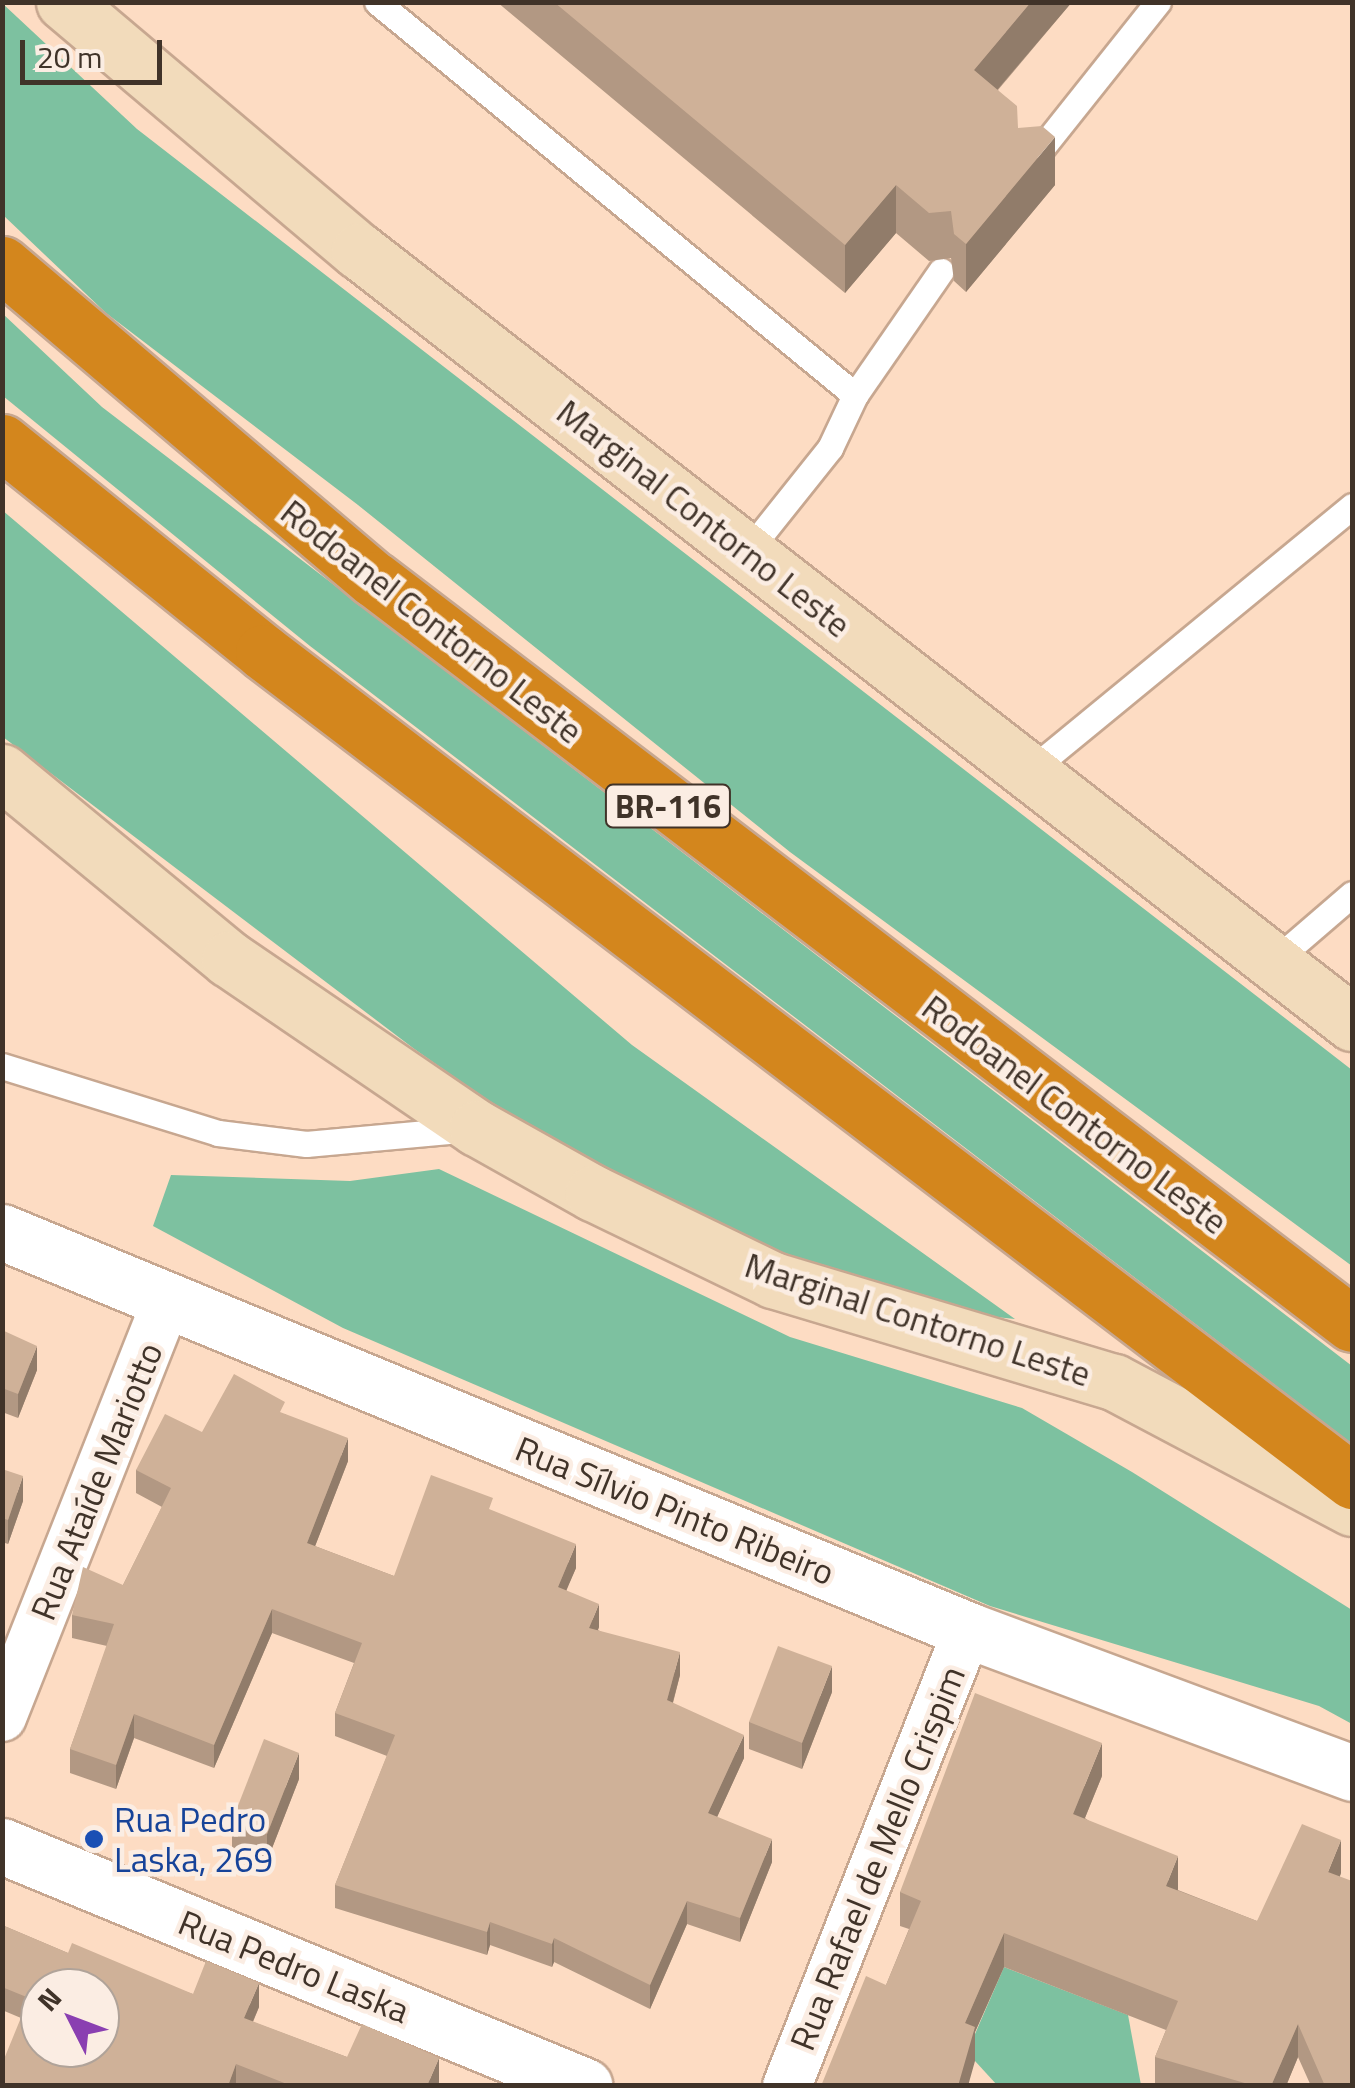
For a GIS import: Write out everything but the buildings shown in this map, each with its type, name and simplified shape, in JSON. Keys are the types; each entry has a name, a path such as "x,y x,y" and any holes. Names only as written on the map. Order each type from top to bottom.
{"highway":[{"name":"Rodoanel Contorno Leste","path":"2,264 374,580 1352,1324"},
{"path":"2,442 264,652 1352,1481"}],"main road":[{"name":"Marginal Contorno Leste","path":"64,2 359,251 1352,1023"},
{"name":"Marginal Contorno Leste","path":"2,772 230,959 477,1128 773,1280 1114,1382 1352,1508"}],"street":[{"name":"Rua Sílvio Pinto Ribeiro","path":"2,1232 968,1630 1352,1772"},
{"name":"Rua Ataíde Mariotto","path":"2,1717 167,1300"},
{"name":"Rua Rafael de Mello Crispim","path":"787,2086 968,1630"},
{"name":"Rua Pedro Laska","path":"2,1846 585,2086"}],"lane":[{"path":"377,2 854,395"},
{"path":"1029,164 1158,2"},
{"path":"747,552 830,448 854,395 942,272"},
{"path":"1031,770 1352,506"},
{"path":"1273,962 1352,894"},
{"path":"2,1066 218,1132 306,1144 477,1128"}],"green space":[{"path":"2,3 137,129 1352,1070 1352,1266 790,852 358,505 106,313 3,215"},
{"path":"3,314 102,407 1352,1366 1352,1444 310,646 3,396"},
{"path":"2,510 632,1045 1015,1319 957,1313 785,1264 603,1182 413,1048 3,737"},
{"path":"439,1169 790,1337 1022,1408 1132,1472 1352,1610 1352,1724 1319,1706 990,1606 343,1328 153,1226 171,1175 350,1181"},
{"path":"1004,1967 1128,2015 1141,2085 997,2085 975,2061 972,2041"}],"place":[{"name":"Rua Pedro Laska, 269","path":"94,1839"}]}
